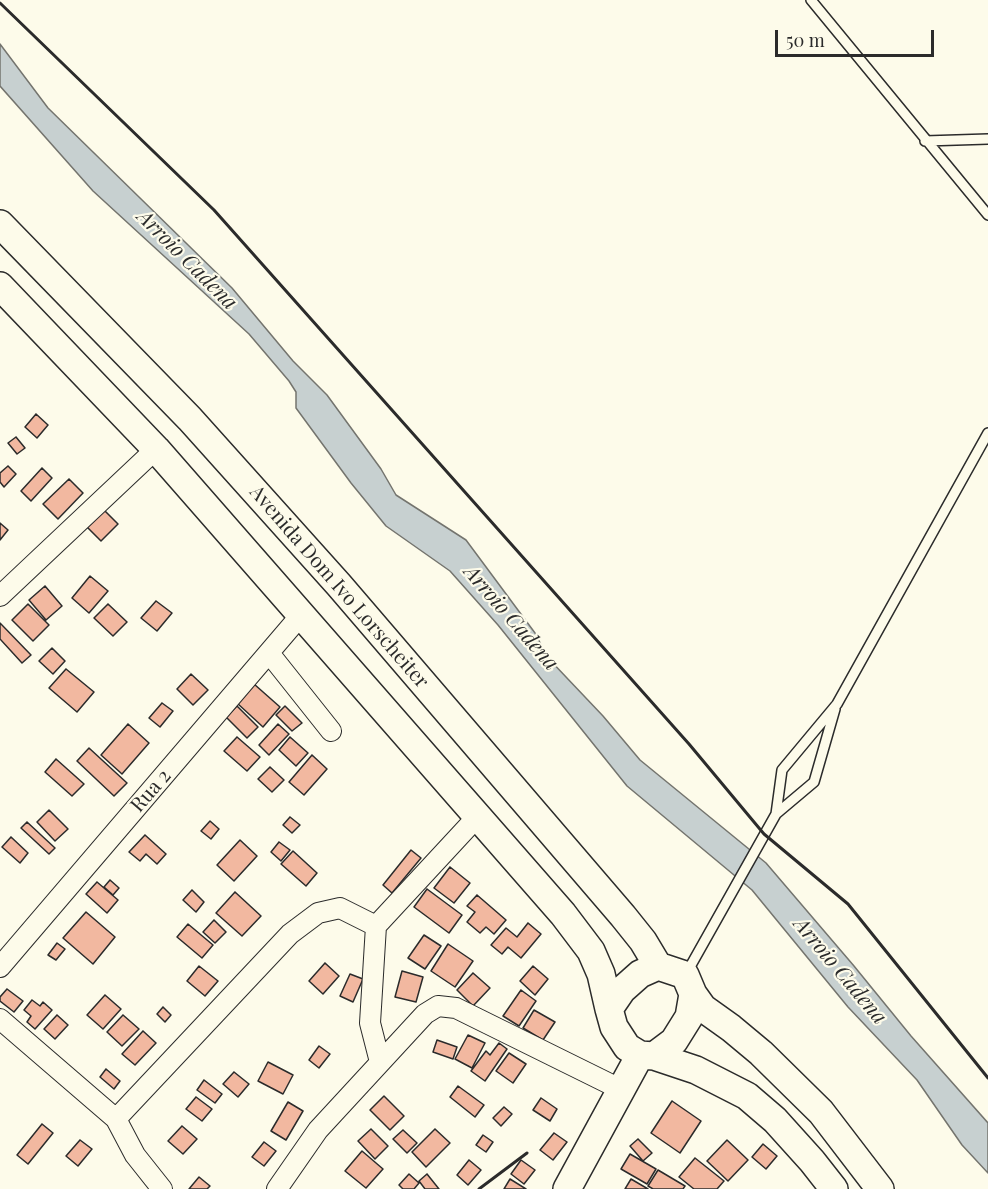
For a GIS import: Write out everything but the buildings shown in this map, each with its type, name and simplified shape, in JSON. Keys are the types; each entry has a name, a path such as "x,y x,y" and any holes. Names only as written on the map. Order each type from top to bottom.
{"main road":[{"name":"Avenida Dom Ivo Lorscheiter","path":"0,224 190,419 339,585 623,916 643,941 658,966"},
{"path":"0,286 156,449 541,888 591,951 601,974 614,1027 627,1047 647,1056 696,1070 747,1096 775,1120 834,1189"},
{"path":"609,1009 622,990 640,974 658,966 689,984 703,1008 760,1053 821,1112 880,1189"},
{"path":"567,1189 622,1090 647,1056 674,1041 689,1017 689,984"}],"street":[{"path":"0,596 156,449"},
{"name":"Rua 2","path":"0,967 301,615"},
{"path":"269,653 331,731"},
{"path":"380,1062 370,1023 376,926 477,817"},
{"path":"116,1119 290,934 318,913 340,908 376,926"},
{"path":"277,1189 318,1130 425,1014 438,1005 456,1008 622,1090"},
{"path":"0,1019 116,1119 135,1155 162,1189"}],"lane":[{"path":"811,0 988,215"},
{"path":"925,141 988,139"},
{"path":"776,814 782,770 837,704 988,433"},
{"path":"689,984 716,920 776,814 814,782 837,704"}],"water":[{"name":"Arroio Cadena","path":"0,44 48,108 232,288 293,361 327,395 381,469 396,495 466,540 535,633 548,658 603,716 640,760 766,863 911,1036 988,1123 988,1173 962,1145 917,1080 848,1007 752,890 627,786 498,625 450,571 386,526 296,408 296,392 289,381 249,334 93,191 0,86"}],"wall":[{"path":"0,3 214,210 689,744 764,834 848,904 988,1078"},
{"path":"479,1189 527,1153"}]}
